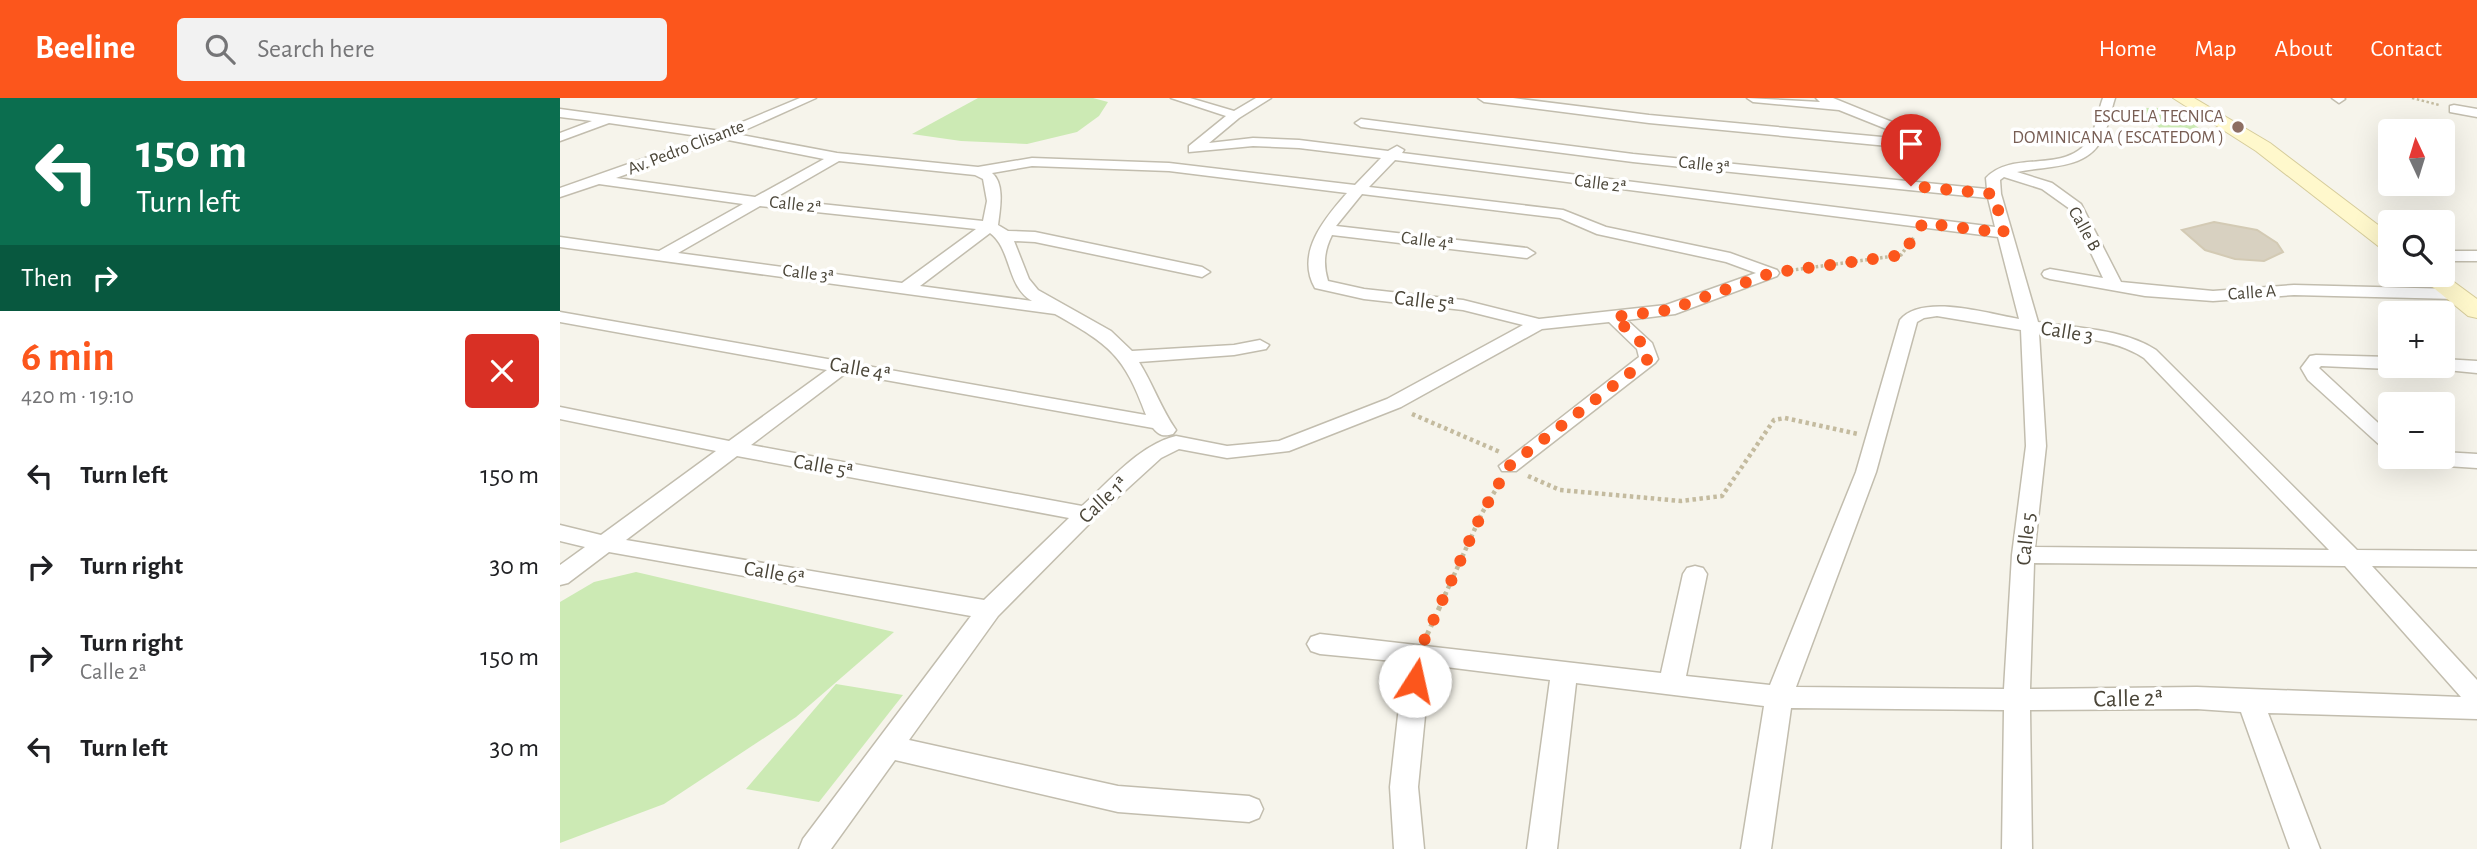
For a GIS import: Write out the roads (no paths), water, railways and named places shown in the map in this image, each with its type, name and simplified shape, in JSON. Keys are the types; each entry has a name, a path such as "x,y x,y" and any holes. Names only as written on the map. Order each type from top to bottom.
{"street":[{"name":"Av. Pedro Clisante","path":"560,193 722,135 810,98"},
{"path":"1177,98 1235,115"},
{"path":"1169,167 1235,115 1265,98"},
{"path":"1485,98 1765,115 1930,146 1929,142 1822,98"},
{"path":"1753,98 1765,115"},
{"path":"1994,194 1993,178 2001,171 2066,163 2080,158 2095,141 2109,98"},
{"path":"2182,98 2263,147 2378,235"},
{"path":"1765,115 1846,108"},
{"path":"2454,109 2477,113"},
{"path":"560,113 722,135 837,157 978,171 1013,163 1032,162 1169,167 1360,188 1574,198 1602,231 1730,258 1771,273 1669,310 1538,324 1394,403 1282,447 1227,452 1176,442 1159,423 1144,384 1127,357 1105,335 1032,294 1021,280 997,231 990,177 978,171"},
{"path":"560,137 607,120"},
{"name":"Calle 3ª","path":"1361,123 1610,155 1994,194"},
{"path":"1326,230 1360,188 1415,130"},
{"name":"Calle 2ª","path":"1195,149 1276,142 1392,156 1574,198 1923,223 2004,233"},
{"path":"1574,198 1610,155"},
{"path":"663,256 837,157"},
{"name":"Calle B","path":"2001,171 2047,186 2076,206 2114,285"},
{"name":"Calle 2ª","path":"601,180 997,231 1202,272"},
{"name":"Calle 5","path":"1994,194 2030,326 2036,446 2023,555 2017,700 2017,849"},
{"name":"Calle 4ª","path":"1326,230 1527,253"},
{"name":"Calle 5ª","path":"1326,230 1315,253 1315,274 1321,284 1334,289 1442,301 1538,324"},
{"path":"908,288 997,231"},
{"name":"Calle 3ª","path":"560,242 1055,309"},
{"path":"2455,257 2477,256"},
{"name":"Calle A","path":"2050,274 2114,285 2213,296 2294,290 2455,294"},
{"path":"2446,287 2477,311"},
{"name":"Calle 3","path":"1756,849 1779,697 1866,472 1909,320 1919,313 1937,311 2112,339 2137,346 2150,354 2351,558 2477,697"},
{"path":"1509,466 1648,359 1646,347 1614,317"},
{"name":"Calle 4ª","path":"560,318 1159,423"},
{"path":"1127,357 1234,350 1260,345"},
{"path":"2378,363 2316,360 2310,368 2315,376 2378,433"},
{"path":"560,577 844,366"},
{"path":"2455,366 2477,367"},
{"name":"Calle 5ª","path":"560,413 731,449 1086,514"},
{"name":"Calle 1ª","path":"814,849 989,610 1086,514 1154,453 1176,442"},
{"path":"2455,460 2477,461"},
{"name":"Calle 6ª","path":"560,533 605,544 989,610"},
{"path":"2023,555 2477,559"},
{"path":"1671,685 1695,574"},
{"name":"Calle 2ª","path":"1320,644 1779,697 2017,700 2197,698 2477,708"},
{"path":"1409,849 1404,787 1418,654"},
{"path":"1542,849 1564,673"},
{"path":"2251,702 2305,849"},
{"path":"888,747 1118,799 1249,809"}],"place":[{"name":"ESCUELA TECNICA DOMINICANA ( ESCATEDOM )","path":"2238,127"}]}
